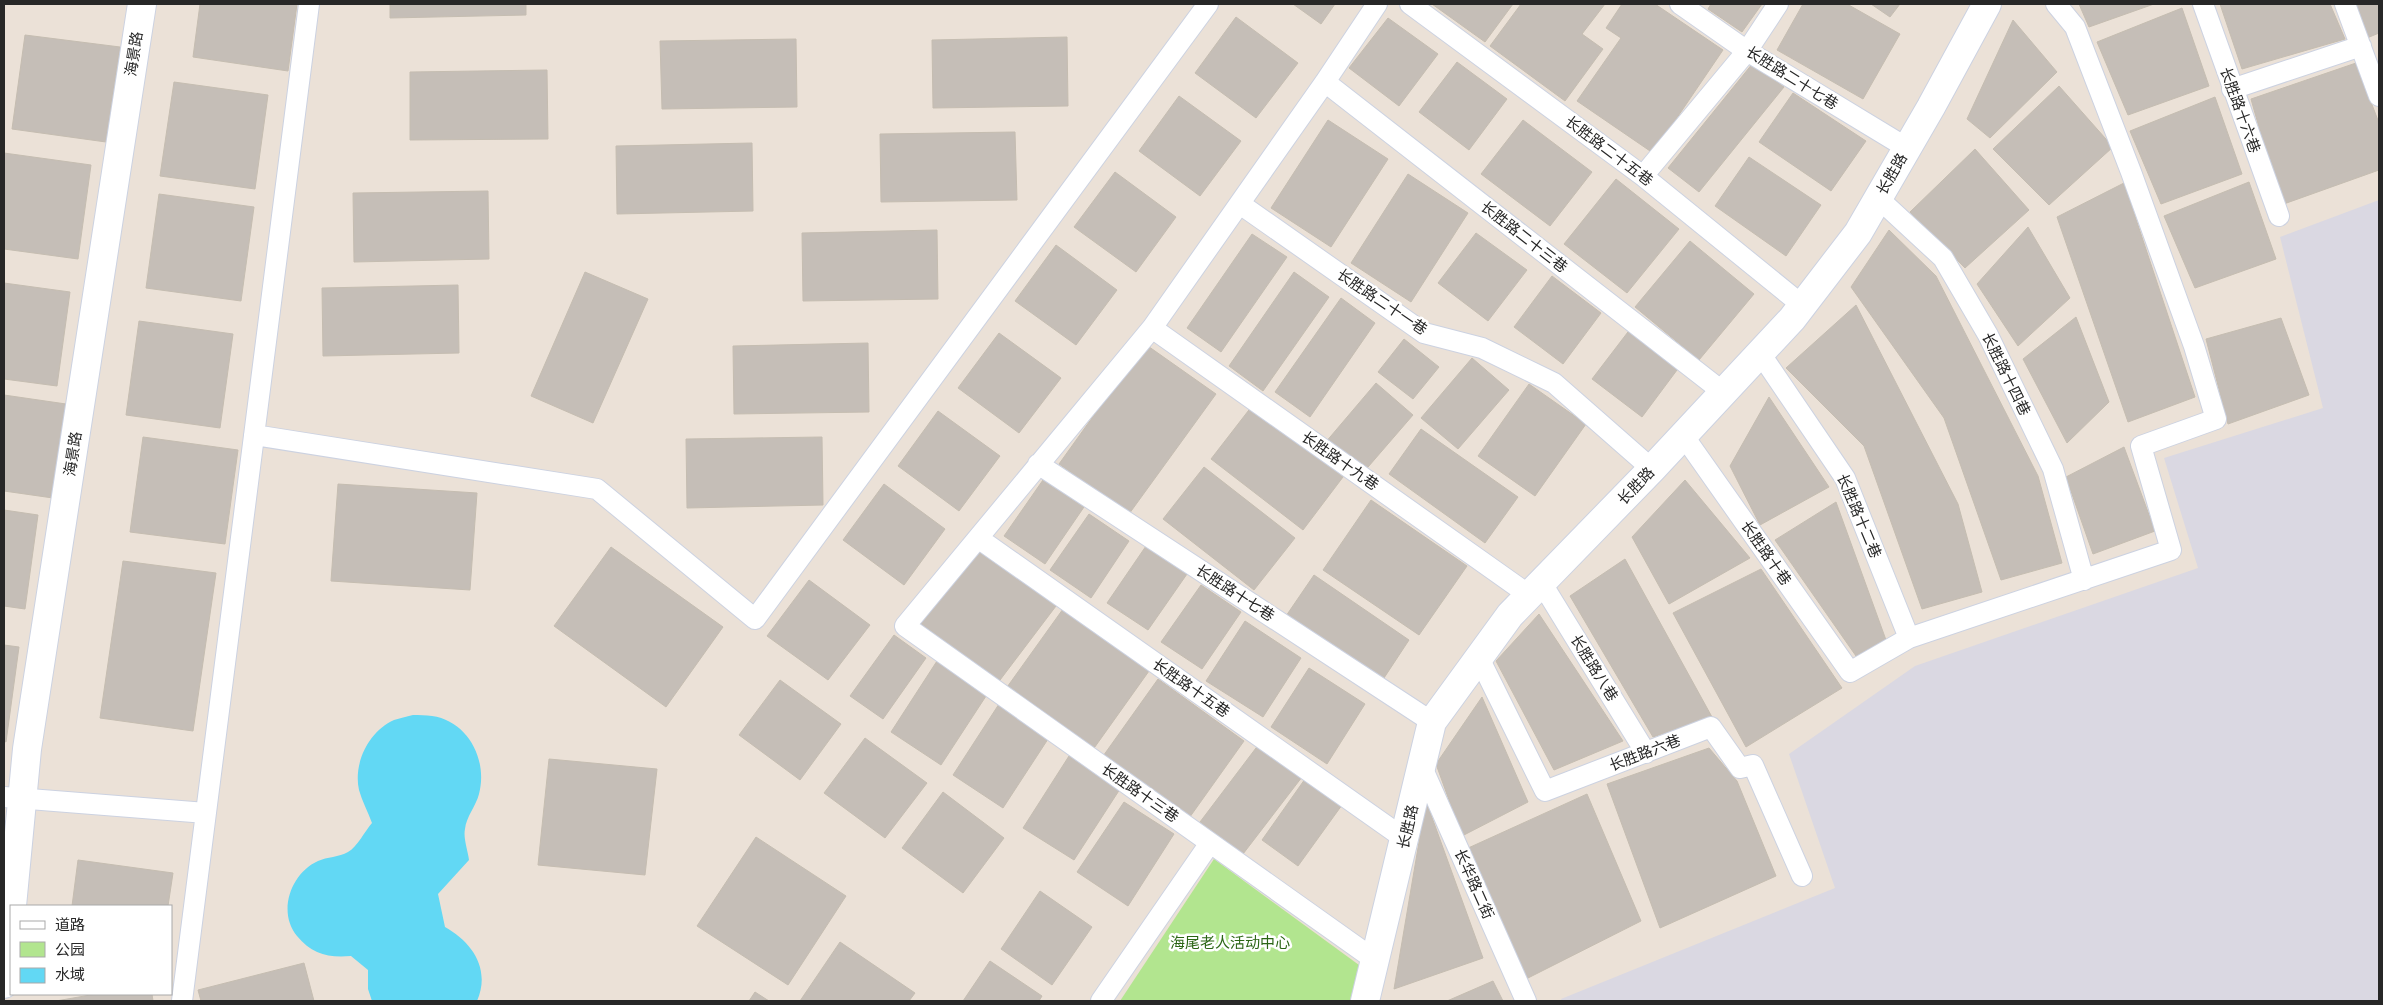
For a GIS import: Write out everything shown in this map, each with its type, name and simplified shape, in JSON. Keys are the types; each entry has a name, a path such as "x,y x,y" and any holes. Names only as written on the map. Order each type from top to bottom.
{"street":[{"name":"海景路","path":"12,905 13,798 27,749 142,4"},
{"name":"长胜路","path":"1364,1001 1432,722 1510,615 1652,469 1760,353 1802,305 1858,233 1987,4"},
{"path":"4,984 10,921"}],"lane":[{"path":"182,1001 309,4"},
{"path":"254,435 596,489 754,619 1208,4"},
{"path":"978,538 1152,328 1326,82 1377,4"},
{"name":"长胜路二十五巷","path":"1410,4 1643,176 1802,305"},
{"name":"长胜路二十七巷","path":"1680,4 1747,51 1907,148"},
{"path":"1643,176 1747,51 1778,4"},
{"path":"1909,638 2171,550 2141,446 2216,419 2194,346 2128,163 2075,27 2056,4"},
{"name":"长胜路十六巷","path":"2203,4 2279,216"},
{"path":"2345,4 2379,96"},
{"path":"2232,89 2361,46"},
{"name":"长胜路二十三巷","path":"1326,82 1723,392"},
{"name":"长胜路十四巷","path":"1878,198 1943,258 1988,335 2053,469 2084,580"},
{"name":"长胜路二十一巷","path":"1240,204 1424,333 1482,348 1554,383 1652,469"},
{"name":"长胜路十九巷","path":"1152,328 1535,588"},
{"name":"长胜路十二巷","path":"1760,353 1845,478 1909,638"},
{"name":"长胜路十巷","path":"1683,435 1850,672 1909,638"},
{"name":"长胜路十七巷","path":"1038,464 1432,722"},
{"name":"长胜路十三巷","path":"978,538 905,626 1375,960"},
{"name":"长胜路十五巷","path":"978,538 1405,839"},
{"name":"长胜路八巷","path":"1535,588 1646,752"},
{"name":"长胜路六巷","path":"1479,658 1545,791 1711,727 1740,768 1754,765 1802,876"},
{"name":"长华路二街","path":"1422,767 1526,1001"},
{"path":"13,798 206,813"},
{"path":"1101,1001 1210,842"}],"shaded area":[{"path":"2379,200 2379,1001 1562,1001 1561,999 1835,888 1789,754 1915,666 2198,568 2164,458 2323,408 2280,237"}],"green space":[{"name":"海尾老人活动中心","path":"1214,859 1359,965 1350,1001 1120,1001"}],"water":[{"path":"413,715 445,719 456,726 472,744 481,768 479,794 465,829 469,860 438,894 445,927 455,933 471,949 480,967 482,978 477,1001 372,1001 368,989 368,970 351,956 321,954 309,947 297,936 288,916 290,894 301,874 318,861 341,855 351,850 372,823 360,794 358,780 358,769 361,759 370,740 385,725 394,720"}],"building":[{"path":"200,4 297,4 288,71 193,57"},
{"path":"390,4 526,4 526,15 390,18"},
{"path":"1293,4 1335,4 1321,24"},
{"path":"1432,4 1513,4 1485,42"},
{"path":"1521,4 1605,4 1582,34 1603,49 1565,101 1490,46"},
{"path":"1622,4 1655,4 1723,50 1653,153 1577,101 1621,38 1606,28"},
{"path":"1711,4 1762,4 1742,32 1708,9"},
{"path":"1803,4 1847,4 1900,34 1863,99 1777,50"},
{"path":"1871,4 1900,4 1890,17"},
{"path":"2079,4 2154,4 2089,27"},
{"path":"2220,4 2330,4 2345,39 2242,69"},
{"path":"2355,4 2379,4 2379,33 2367,38"},
{"path":"2182,8 2209,86 2128,115 2097,42"},
{"path":"1236,17 1298,63 1256,118 1195,73"},
{"path":"1388,18 1438,54 1399,106 1349,68"},
{"path":"2013,20 2057,72 1990,138 1967,119"},
{"path":"25,35 120,47 106,142 12,129"},
{"path":"1067,37 1068,106 933,108 932,40"},
{"path":"796,39 797,107 662,109 660,41"},
{"path":"1457,62 1507,99 1469,150 1419,112"},
{"path":"1753,63 1784,87 1699,192 1668,168"},
{"path":"2356,63 2379,123 2379,170 2281,205 2251,99"},
{"path":"547,70 548,139 410,140 410,72"},
{"path":"174,82 268,95 255,189 160,176"},
{"path":"2059,86 2113,147 2049,205 1993,149"},
{"path":"1793,93 1866,141 1831,191 1759,142"},
{"path":"1179,96 1241,141 1200,196 1139,151"},
{"path":"2215,97 2242,174 2161,204 2130,131"},
{"path":"1328,120 1388,159 1331,247 1271,208"},
{"path":"1523,120 1592,172 1550,226 1481,174"},
{"path":"1015,132 1017,200 881,202 880,134"},
{"path":"752,143 753,211 617,214 616,146"},
{"path":"1975,149 2029,210 1965,268 1910,212"},
{"path":"4,153 91,165 78,259 4,249"},
{"path":"1749,157 1821,205 1786,256 1715,206"},
{"path":"1115,172 1176,217 1136,272 1074,227"},
{"path":"1408,174 1468,213 1411,302 1351,263"},
{"path":"1616,179 1679,229 1627,293 1564,244"},
{"path":"2249,182 2276,259 2195,288 2164,216"},
{"path":"2124,183 2195,397 2128,422 2057,217"},
{"path":"488,191 489,259 354,262 353,193"},
{"path":"159,194 254,207 241,301 146,288"},
{"path":"2028,227 2070,298 2018,346 1977,284"},
{"path":"937,230 938,299 803,301 802,233"},
{"path":"1889,230 1936,276 2038,476 2062,563 2001,580 1944,418 1851,287"},
{"path":"1476,233 1527,270 1488,321 1438,283"},
{"path":"1252,234 1287,257 1221,352 1187,328"},
{"path":"1690,241 1754,294 1699,360 1635,307"},
{"path":"1056,245 1117,290 1076,345 1015,301"},
{"path":"585,272 648,299 593,423 531,396"},
{"path":"1294,272 1329,297 1263,391 1229,366"},
{"path":"1552,276 1601,313 1563,364 1514,327"},
{"path":"4,283 70,292 57,386 4,379"},
{"path":"458,285 459,353 323,356 322,288"},
{"path":"1341,298 1375,323 1310,417 1275,392"},
{"path":"1856,305 1958,504 1982,592 1922,609 1864,446 1786,368"},
{"path":"2076,317 2109,402 2067,443 2023,359"},
{"path":"2281,318 2309,395 2228,424 2206,339"},
{"path":"139,321 233,334 220,428 126,415"},
{"path":"1631,328 1680,366 1642,417 1592,379"},
{"path":"999,333 1061,378 1019,433 958,388"},
{"path":"1404,339 1439,367 1413,399 1378,372"},
{"path":"868,343 869,412 734,414 733,346"},
{"path":"1145,344 1216,394 1129,514 1059,464"},
{"path":"1472,358 1509,390 1458,449 1421,418"},
{"path":"1376,383 1413,415 1362,474 1325,443"},
{"path":"1529,384 1586,424 1535,496 1478,456"},
{"path":"4,395 66,404 53,498 4,491"},
{"path":"1769,397 1829,487 1760,525 1730,466"},
{"path":"1252,406 1343,477 1303,530 1211,459"},
{"path":"938,411 1000,456 959,511 898,466"},
{"path":"1421,429 1518,497 1485,543 1389,474"},
{"path":"143,437 238,450 225,544 130,532"},
{"path":"822,437 823,505 687,508 686,439"},
{"path":"2124,447 2155,531 2093,554 2066,477"},
{"path":"1204,467 1295,538 1254,590 1163,519"},
{"path":"1043,480 1084,507 1045,564 1004,536"},
{"path":"1685,480 1750,558 1669,604 1632,537"},
{"path":"338,484 477,493 470,590 331,581"},
{"path":"884,484 945,529 904,585 843,540"},
{"path":"1371,500 1467,566 1419,635 1323,570"},
{"path":"1836,502 1886,640 1856,656 1775,540"},
{"path":"4,510 38,515 25,609 4,606"},
{"path":"1089,514 1129,541 1091,598 1050,570"},
{"path":"977,546 1056,606 997,684 918,624"},
{"path":"1146,546 1187,574 1148,630 1107,603"},
{"path":"611,547 723,627 666,707 554,626"},
{"path":"1625,559 1712,717 1653,737 1570,596"},
{"path":"123,561 216,573 193,731 100,718"},
{"path":"1761,569 1842,688 1746,747 1673,613"},
{"path":"1314,575 1409,640 1382,681 1286,616"},
{"path":"809,580 870,625 828,680 767,636"},
{"path":"1201,585 1241,612 1202,669 1161,642"},
{"path":"1063,609 1149,671 1092,751 1005,690"},
{"path":"1539,614 1623,741 1554,770 1496,661"},
{"path":"1245,621 1301,658 1263,717 1206,681"},
{"path":"894,635 926,658 883,719 850,696"},
{"path":"4,645 19,647 6,742 4,741"},
{"path":"937,661 988,693 941,765 891,732"},
{"path":"1309,668 1365,704 1327,764 1271,727"},
{"path":"1158,679 1244,741 1187,821 1101,759"},
{"path":"780,680 841,724 800,780 739,735"},
{"path":"1482,697 1528,802 1462,836 1436,764"},
{"path":"999,704 1050,736 1003,808 953,775"},
{"path":"865,738 927,783 885,838 824,793"},
{"path":"1259,744 1302,777 1243,854 1200,822"},
{"path":"1709,748 1737,781 1776,876 1660,928 1607,784"},
{"path":"1069,756 1120,789 1074,860 1023,828"},
{"path":"549,759 657,769 645,875 538,865"},
{"path":"1305,779 1342,805 1298,866 1262,840"},
{"path":"943,792 1004,838 963,893 902,848"},
{"path":"1587,794 1641,921 1526,979 1466,849"},
{"path":"1426,801 1483,958 1394,989"},
{"path":"1124,802 1174,834 1128,906 1077,872"},
{"path":"756,837 846,896 788,985 697,926"},
{"path":"78,860 173,873 168,905 72,905"},
{"path":"1040,891 1092,927 1052,985 1001,949"},
{"path":"840,942 915,993 909,1001 800,1001"},
{"path":"990,961 1042,996 1039,1001 963,1001"},
{"path":"304,963 314,1001 201,1001 198,990"},
{"path":"1493,981 1503,1001 1447,1001"},
{"path":"755,992 769,1001 749,1001"},
{"path":"90,995 152,995 153,1001 56,1001"}]}
